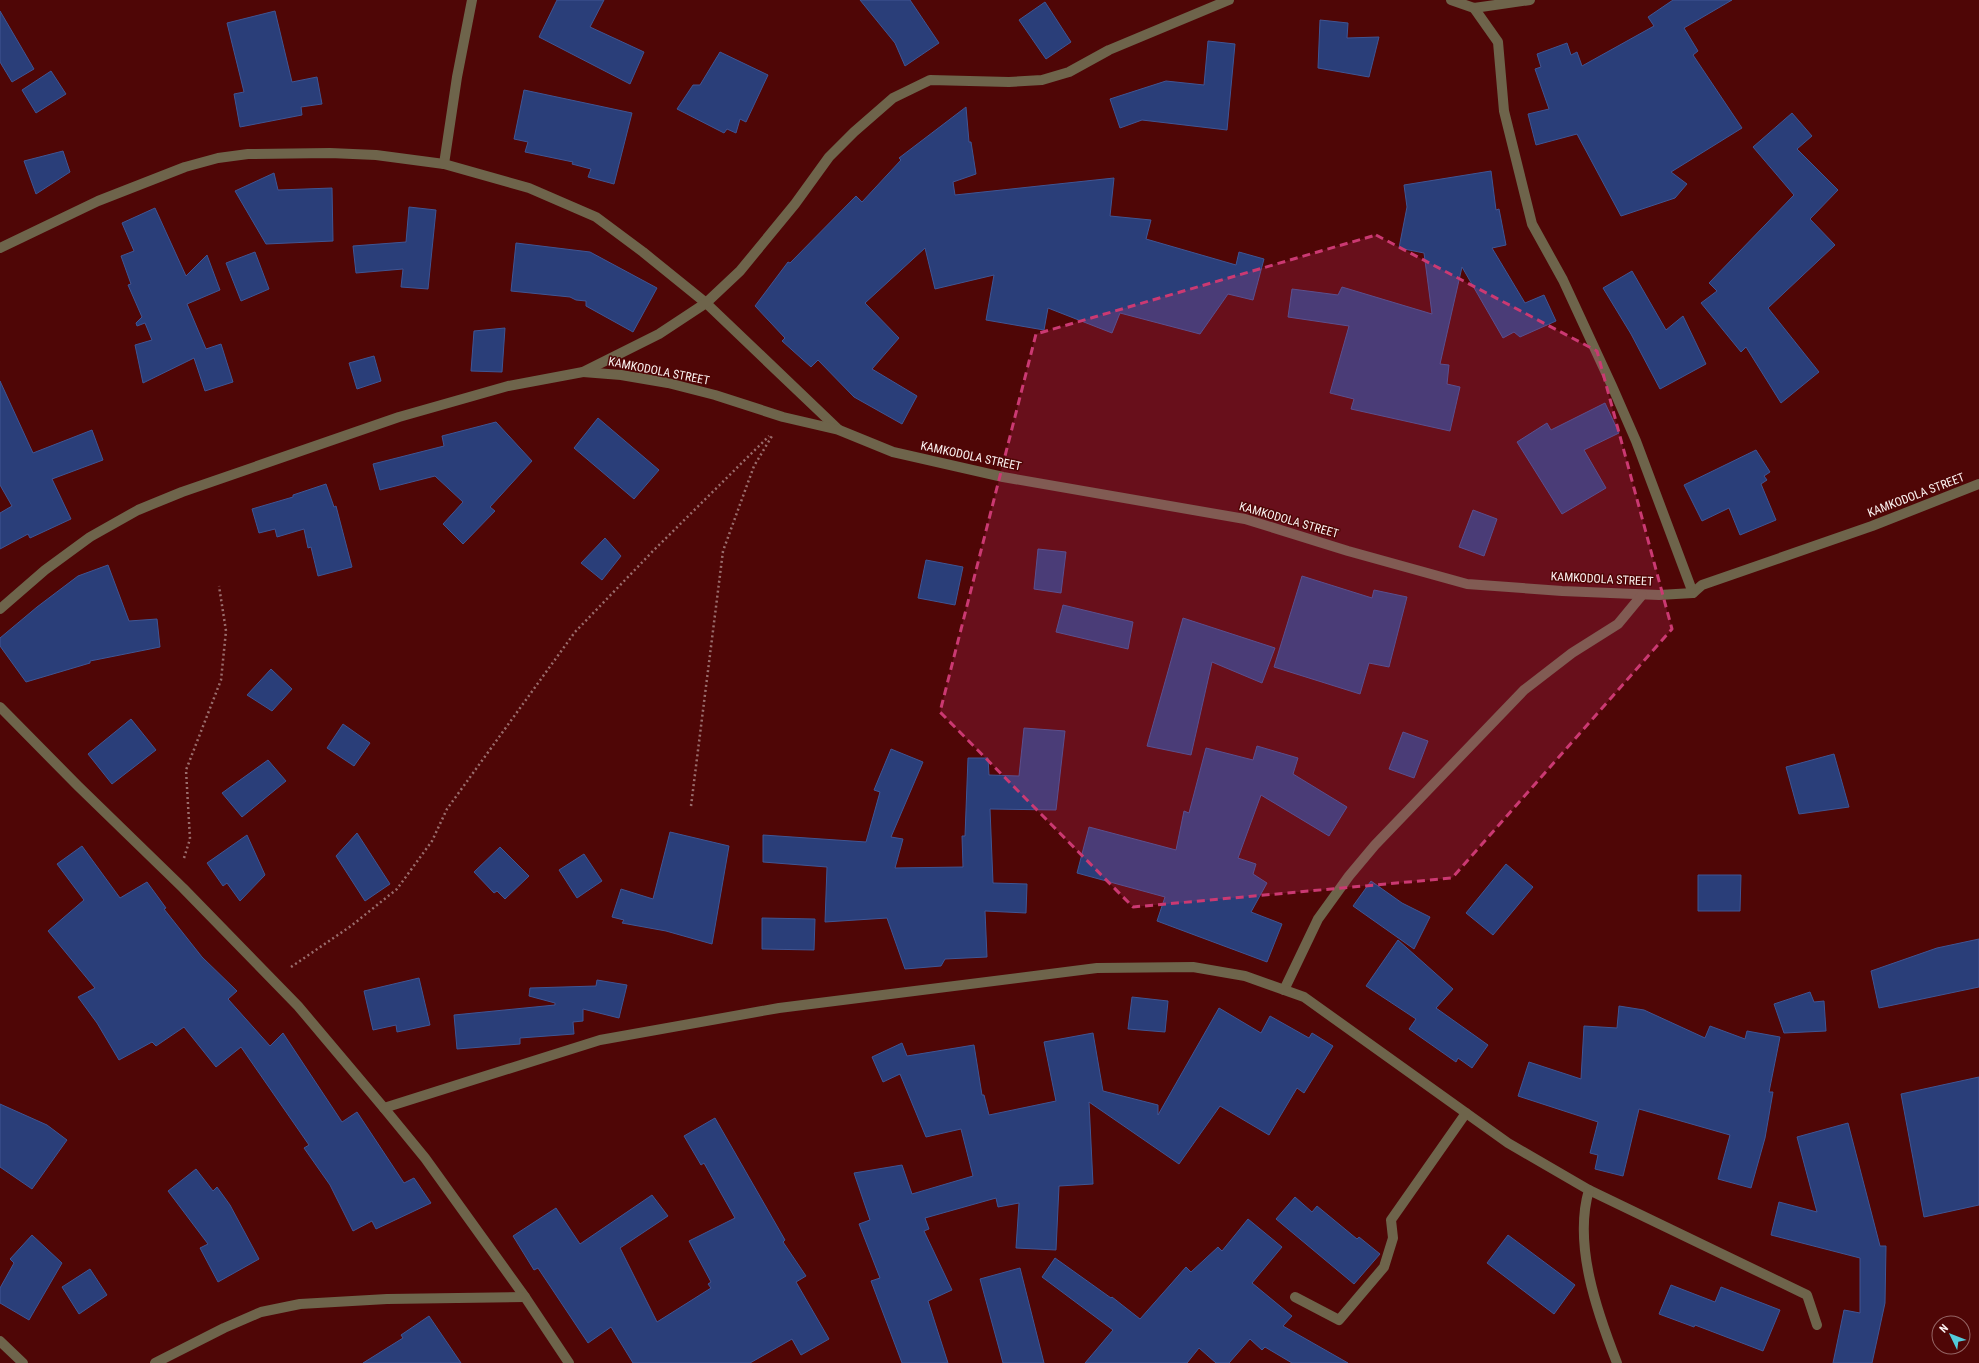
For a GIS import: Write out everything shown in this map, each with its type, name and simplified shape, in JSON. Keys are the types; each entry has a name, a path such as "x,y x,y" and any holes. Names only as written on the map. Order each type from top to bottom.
{"street":[{"path":"444,164 457,77 472,0"},
{"path":"0,609 46,570 90,538 138,510 182,492 399,417 508,386 583,372 659,334 706,303 740,271 795,204 828,158 854,132 893,98 930,80 1009,82 1048,78 1069,72 1116,48 1229,0"},
{"path":"1452,0 1474,8 1530,0"},
{"path":"1474,8 1498,42 1504,111 1532,224 1563,280 1636,441 1693,593"},
{"path":"0,248 98,201 185,167 218,158 248,154 330,153 376,155 444,164 529,188 596,217 643,252 706,303 839,430"},
{"name":"KAMKODOLA STREET","path":"583,372 621,375 668,383 715,395 783,417 839,430 893,452 1003,477 1246,520 1348,551 1467,584 1642,595 1693,593 1702,585 1872,526 1979,484"},
{"path":"1284,990 1318,919 1349,876 1375,845 1524,690 1572,653 1618,624 1642,595"},
{"path":"0,707 298,1006 425,1158 525,1297 569,1363"},
{"path":"384,1108 600,1040 834,1000 1104,968 1194,967 1245,976 1304,997 1508,1143 1589,1190 1807,1295 1817,1325"},
{"path":"1295,1297 1339,1320 1384,1267 1393,1238 1390,1220 1466,1113"},
{"path":"1589,1190 1584,1207 1587,1271 1605,1332 1617,1363"},
{"path":"156,1363 224,1328 261,1312 300,1304 387,1299 525,1297"},
{"path":"0,1341 23,1363"}],"path":[{"path":"691,806 723,551 754,466 783,417"},
{"path":"272,980 351,926 397,889 432,841 447,809 575,632 653,551 776,429"},
{"path":"175,881 190,838 186,770 202,734 221,680 226,631 218,586"}],"highlighted area":[{"path":"1376,235 1597,351 1672,629 1452,878 1133,907 940,712 1036,334"}],"building":[{"path":"557,0 604,0 590,27 644,52 630,84 539,37"},
{"path":"860,0 910,0 939,43 905,66 895,43"},
{"path":"1673,0 1732,0 1684,28 1698,51 1693,55 1742,128 1671,172 1687,184 1675,198 1621,216 1577,134 1536,145 1528,114 1549,109 1535,69 1541,67 1537,54 1567,43 1571,55 1577,52 1582,66 1654,26 1648,17"},
{"path":"1045,2 1071,42 1046,59 1019,20"},
{"path":"0,11 34,69 12,82 0,62"},
{"path":"275,11 292,82 317,77 322,104 301,107 302,115 240,127 234,94 244,92 227,23"},
{"path":"1320,20 1348,23 1347,38 1379,37 1369,77 1318,68"},
{"path":"1208,41 1235,44 1227,130 1142,120 1120,128 1110,99 1166,81 1204,85"},
{"path":"720,52 768,75 746,122 740,119 736,133 727,129 724,133 677,109 693,85 700,85"},
{"path":"51,71 66,94 36,113 22,90"},
{"path":"524,90 632,113 614,184 588,177 591,169 572,164 573,162 525,152 528,142 514,139"},
{"path":"966,107 969,142 971,142 976,174 953,182 955,195 1114,178 1110,216 1151,220 1146,239 1236,265 1239,252 1264,259 1253,300 1228,294 1200,334 1120,313 1112,333 1048,308 1044,330 986,320 994,275 935,289 925,248 865,303 899,338 872,369 917,396 902,424 854,397 818,360 811,367 782,341 785,338 755,306 788,262 790,263 856,196 862,202 901,160 899,158"},
{"path":"1792,113 1812,136 1797,149 1838,190 1810,219 1835,245 1768,308 1819,372 1781,403 1746,347 1741,352 1701,303 1717,291 1709,283 1794,195 1753,147"},
{"path":"63,151 70,172 36,194 24,161"},
{"path":"1491,171 1496,210 1499,209 1506,245 1492,248 1525,303 1544,295 1556,321 1520,337 1514,332 1503,338 1462,267 1440,364 1449,365 1447,384 1460,387 1450,431 1351,409 1354,399 1330,393 1349,326 1288,317 1292,289 1338,295 1342,287 1432,314 1424,253 1399,248 1407,207 1404,185"},
{"path":"274,173 278,190 332,188 333,241 266,244 235,191"},
{"path":"409,207 436,210 428,289 401,287 403,269 356,273 353,246 406,242"},
{"path":"155,208 186,276 207,255 220,290 187,304 206,349 221,344 233,382 205,391 194,358 143,383 135,345 152,340 145,323 137,326 136,323 142,317 128,285 131,284 121,256 134,251 122,223"},
{"path":"516,243 590,252 657,288 633,332 586,306 586,301 576,300 570,297 511,291"},
{"path":"255,252 269,289 241,301 226,263"},
{"path":"1632,271 1666,330 1683,316 1706,364 1660,389 1631,334 1603,288"},
{"path":"505,328 502,372 471,371 474,331"},
{"path":"374,356 381,381 357,389 349,363"},
{"path":"0,381 33,453 92,430 103,460 52,479 71,519 30,538 28,534 0,549 0,513 12,506 0,485"},
{"path":"1605,403 1619,433 1584,450 1606,488 1562,514 1517,442 1547,423 1551,430"},
{"path":"598,418 659,470 634,499 574,448"},
{"path":"496,422 532,461 490,507 495,511 463,544 443,524 463,502 435,476 380,490 373,464 444,446 442,436"},
{"path":"1756,450 1770,472 1764,476 1767,480 1761,484 1776,520 1740,535 1729,508 1702,521 1684,485"},
{"path":"326,484 334,507 336,506 352,567 318,576 311,547 308,548 304,529 277,537 275,529 259,533 252,509 293,497 293,495"},
{"path":"1473,510 1497,519 1484,556 1459,547"},
{"path":"605,538 621,556 602,580 581,563"},
{"path":"1038,549 1066,552 1061,593 1034,589"},
{"path":"926,560 963,567 955,605 918,598"},
{"path":"108,565 129,621 157,619 160,647 90,661 90,663 26,682 0,646 0,638 37,607 78,576"},
{"path":"1302,576 1372,598 1374,590 1407,597 1389,667 1369,663 1360,694 1274,667"},
{"path":"1063,605 1133,622 1128,649 1056,632"},
{"path":"1183,618 1275,648 1262,683 1212,662 1191,755 1147,746"},
{"path":"271,669 292,689 272,711 247,695"},
{"path":"131,719 156,750 112,784 88,754"},
{"path":"343,724 370,743 354,766 327,748"},
{"path":"1024,728 1065,731 1056,810 990,809 993,883 1027,884 1026,913 985,911 987,957 945,959 941,966 905,969 887,918 825,922 827,867 763,862 763,835 866,842 880,792 874,790 891,749 923,762 891,837 903,839 895,868 963,867 962,836 965,836 968,758 988,758 989,775 1019,776"},
{"path":"1403,732 1428,741 1414,778 1389,769"},
{"path":"1257,746 1298,758 1293,774 1347,807 1329,836 1261,795 1238,858 1256,864 1253,874 1267,883 1251,912 1282,924 1267,962 1157,921 1165,897 1077,873 1089,827 1176,850 1184,811 1189,813 1206,748 1253,760"},
{"path":"1834,754 1849,807 1799,814 1786,767"},
{"path":"268,760 286,781 242,817 222,793"},
{"path":"670,832 729,846 712,944 666,931 622,923 624,920 612,917 621,889 653,899"},
{"path":"357,833 390,884 365,901 336,856"},
{"path":"247,835 265,875 240,901 227,883 223,886 207,863"},
{"path":"82,846 120,898 147,882 166,908 164,909 202,957 237,991 228,999 270,1046 283,1033 342,1122 357,1112 404,1183 414,1178 431,1203 376,1229 372,1221 353,1231 330,1185 304,1148 309,1145 241,1047 216,1067 184,1027 156,1046 152,1042 119,1060 97,1023 78,997 95,988 48,931 84,900 57,864"},
{"path":"500,847 529,876 505,899 497,891 494,893 474,872"},
{"path":"584,854 602,881 577,898 559,870"},
{"path":"1506,864 1533,887 1493,935 1466,913"},
{"path":"1698,875 1741,875 1740,911 1698,911"},
{"path":"1371,881 1402,903 1430,917 1414,949 1353,906"},
{"path":"762,918 815,919 814,950 762,949"},
{"path":"1979,939 1979,987 1879,1008 1871,971 1937,948"},
{"path":"1398,940 1453,989 1436,1008 1488,1045 1472,1068 1458,1058 1456,1062 1409,1029 1416,1019 1366,986"},
{"path":"419,978 430,1025 397,1032 396,1025 373,1030 364,991"},
{"path":"597,980 627,985 619,1018 583,1009 583,1021 573,1022 574,1034 520,1038 520,1044 457,1049 454,1015 555,1005 555,1003 529,996 530,988 596,986"},
{"path":"1810,992 1814,1002 1824,1001 1826,1031 1784,1033 1774,1004"},
{"path":"1132,997 1168,1001 1165,1032 1128,1029"},
{"path":"1619,1006 1644,1010 1705,1038 1710,1026 1745,1039 1747,1031 1780,1037 1769,1092 1773,1092 1765,1138 1751,1188 1718,1179 1730,1135 1639,1109 1623,1176 1595,1169 1598,1155 1590,1153 1598,1122 1518,1096 1529,1062 1581,1079 1584,1026 1617,1028"},
{"path":"1219,1008 1261,1033 1270,1016 1309,1038 1312,1033 1333,1046 1304,1093 1297,1088 1269,1135 1220,1106 1179,1164 1089,1102 1093,1184 1059,1186 1056,1250 1016,1248 1019,1203 998,1207 996,1198 925,1218 929,1229 924,1231 952,1290 928,1301 948,1363 902,1363 871,1281 880,1278 859,1224 870,1220 854,1173 902,1165 912,1194 973,1176 961,1129 926,1137 900,1074 883,1082 872,1057 902,1043 907,1056 974,1045 982,1095 984,1095 989,1115 1056,1101 1044,1042 1093,1033 1103,1091 1158,1105 1158,1115"},
{"path":"1979,1077 1979,1205 1924,1217 1901,1094"},
{"path":"0,1104 47,1125 67,1140 32,1189 0,1167"},
{"path":"715,1118 785,1240 783,1242 806,1276 796,1282 829,1339 801,1355 792,1339 750,1363 633,1363 611,1327 588,1343 538,1268 534,1270 513,1236 556,1208 580,1244 652,1195 668,1216 620,1248 657,1322 711,1288 708,1284 711,1282 689,1241 735,1218 704,1163 701,1165 684,1136"},
{"path":"1848,1123 1880,1246 1886,1246 1885,1303 1872,1363 1833,1363 1844,1310 1860,1313 1860,1258 1771,1235 1779,1202 1817,1212 1797,1137"},
{"path":"196,1169 213,1191 217,1187 230,1205 259,1259 218,1282 200,1248 208,1244 168,1191"},
{"path":"1295,1197 1312,1212 1317,1206 1357,1239 1359,1237 1380,1254 1354,1284 1276,1219"},
{"path":"1248,1219 1282,1247 1252,1283 1292,1316 1283,1326 1348,1363 1292,1363 1265,1347 1262,1350 1250,1339 1229,1363 1216,1363 1199,1348 1187,1363 1085,1363 1113,1330 1042,1277 1055,1258 1111,1298 1112,1297 1140,1319 1186,1267 1191,1272 1218,1247 1222,1251"},
{"path":"32,1235 62,1263 29,1320 0,1303 0,1288 14,1263 10,1259"},
{"path":"1508,1235 1575,1285 1554,1314 1487,1263"},
{"path":"1020,1268 1044,1363 1003,1363 980,1279"},
{"path":"90,1269 107,1295 79,1314 62,1287"},
{"path":"1671,1285 1715,1302 1721,1287 1780,1310 1763,1351 1695,1325 1694,1327 1659,1314"},
{"path":"429,1316 461,1363 363,1363 403,1338 401,1335"}]}
